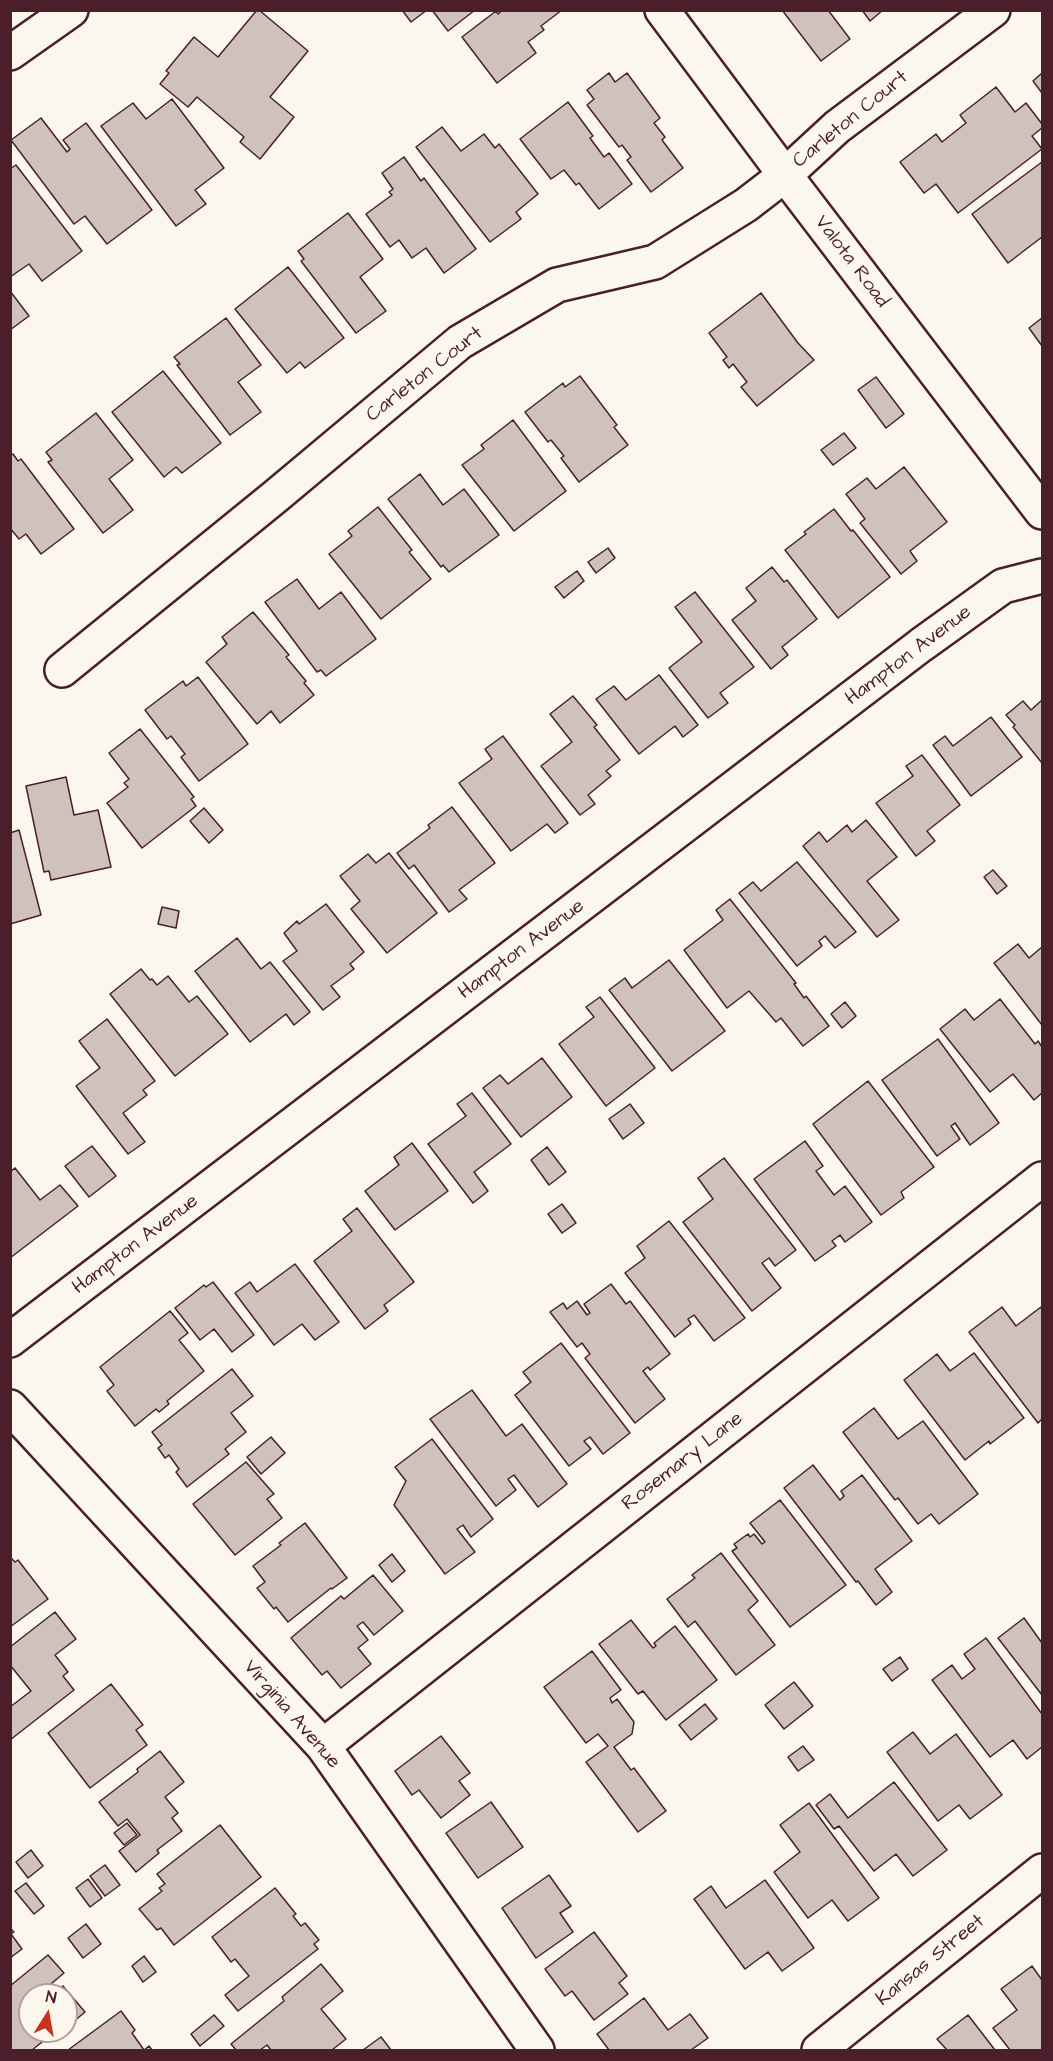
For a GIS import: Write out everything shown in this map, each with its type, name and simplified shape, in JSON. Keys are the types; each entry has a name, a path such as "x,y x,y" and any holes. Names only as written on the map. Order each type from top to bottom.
{"street":[{"path":"10,53 71,10"},
{"name":"Valota Road","path":"662,10 1042,512"},
{"name":"Carleton Court","path":"62,670 276,496 460,342 557,285 655,262 746,205 785,175 837,127 993,10"},
{"name":"Hampton Avenue","path":"10,1340 921,645 1003,586 1042,576"},
{"name":"Rosemary Lane","path":"323,1746 1042,1179"},
{"name":"Virginia Avenue","path":"10,1407 323,1746 537,2050"},
{"name":"Kansas Street","path":"819,2050 1042,1871"}],"building":[{"path":"257,10 308,51 270,97 294,117 260,159 240,142 244,137 197,97 188,107 160,84 169,73 166,71 194,37 218,57"},
{"path":"402,10 427,10 411,22"},
{"path":"432,10 475,10 448,31"},
{"path":"503,10 562,10 541,26 544,30 528,42 536,53 497,83 462,37 496,11 498,14"},
{"path":"782,10 828,10 850,39 821,61"},
{"path":"862,10 883,10 870,21"},
{"path":"609,73 615,82 627,73 660,118 654,123 665,137 662,140 683,168 651,192 627,160 631,157 622,145 619,147 587,105 594,99 587,90"},
{"path":"1042,73 1042,93 1033,81"},
{"path":"996,87 1015,112 1026,103 1042,124 1042,128 1032,136 1042,149 958,213 936,184 924,193 900,162 936,134 942,142 966,123 960,115"},
{"path":"172,99 224,168 195,190 206,204 176,226 101,126 133,103 146,119"},
{"path":"568,102 593,136 590,138 604,157 609,153 632,184 599,209 579,183 576,185 564,170 551,179 520,139"},
{"path":"41,118 67,152 70,149 63,140 86,123 152,210 107,244 85,216 74,224 11,140"},
{"path":"442,127 461,151 484,134 495,148 499,144 538,194 516,212 521,219 490,242 416,147"},
{"path":"404,157 421,181 424,178 476,249 444,273 426,248 412,258 399,240 390,247 366,214 392,195 389,192 393,189 382,173"},
{"path":"1042,162 1042,237 1008,263 972,214"},
{"path":"16,165 82,251 42,281 29,264 10,277 10,169"},
{"path":"348,213 383,259 360,277 386,311 356,333 301,261 304,259 298,251"},
{"path":"288,267 344,338 305,368 300,362 287,373 235,309"},
{"path":"10,291 29,316 10,330"},
{"path":"761,293 798,343 814,360 757,406 741,387 747,382 733,364 729,368 723,360 727,357 709,333"},
{"path":"226,318 261,365 238,382 261,412 230,435 177,365 180,364 174,357"},
{"path":"1042,318 1042,346 1029,328"},
{"path":"163,371 221,443 182,473 176,467 164,477 112,412"},
{"path":"580,376 617,425 614,427 628,445 579,482 561,458 564,456 551,440 548,442 525,412 563,383 565,387"},
{"path":"876,377 904,414 886,428 858,390"},
{"path":"96,413 133,460 109,479 133,510 103,533 48,462 52,460 46,452"},
{"path":"513,420 566,491 514,531 462,465 484,449 481,445"},
{"path":"844,433 856,448 833,465 821,450"},
{"path":"13,454 18,461 21,459 74,529 41,554 26,534 19,539 10,528 10,456"},
{"path":"904,467 947,522 910,551 917,561 901,574 860,523 865,519 846,494 867,478 876,489"},
{"path":"420,474 443,505 464,489 499,535 449,572 443,565 441,567 388,499"},
{"path":"378,507 412,550 409,552 431,579 381,619 329,554 352,536 348,531"},
{"path":"834,509 890,577 838,618 785,550"},
{"path":"608,548 615,558 596,573 588,562"},
{"path":"772,567 784,582 787,580 817,619 782,647 788,655 771,669 732,620 756,601 746,588"},
{"path":"577,571 584,581 564,598 555,587"},
{"path":"297,579 319,609 341,592 376,639 326,676 321,670 317,672 265,602"},
{"path":"695,592 754,667 720,693 728,703 708,718 669,668 702,642 675,607"},
{"path":"253,612 289,655 286,657 306,681 304,683 314,695 280,723 271,711 257,724 206,662 227,644 222,637"},
{"path":"659,675 698,725 683,737 675,726 639,754 596,699 614,686 626,700"},
{"path":"198,677 248,744 199,781 181,757 185,754 171,736 167,739 145,710 183,681 186,686"},
{"path":"573,696 597,725 594,727 620,760 606,771 611,776 588,795 595,804 580,815 541,766 572,742 550,714"},
{"path":"1042,700 1042,763 1006,715 1023,701 1031,710"},
{"path":"991,717 1022,757 971,796 933,745 945,736 953,746"},
{"path":"140,729 194,797 191,799 196,806 142,848 107,803 128,787 124,783 129,779 109,753"},
{"path":"503,736 568,823 555,833 547,824 511,851 459,783 492,759 485,749"},
{"path":"922,755 960,805 927,831 935,841 916,856 876,803 913,776 906,766"},
{"path":"66,777 74,815 98,810 111,867 51,880 49,871 44,872 26,786"},
{"path":"452,807 495,863 459,890 467,899 449,912 414,865 409,869 397,853 430,828 428,825"},
{"path":"204,808 223,830 209,843 190,821"},
{"path":"866,820 897,857 867,881 899,920 877,937 803,846 819,832 827,842 847,825 852,832"},
{"path":"19,830 41,915 10,924 10,833"},
{"path":"389,853 437,913 387,953 351,909 360,901 340,876 368,854 376,863"},
{"path":"797,862 856,932 835,948 825,936 819,941 822,946 797,966 739,893 753,882 761,891"},
{"path":"993,870 1007,886 997,894 984,877"},
{"path":"730,899 796,983 794,984 804,998 806,996 829,1026 803,1046 781,1018 776,1022 749,991 727,1008 684,950 723,920 716,910"},
{"path":"326,904 364,952 350,964 354,969 331,986 340,997 323,1010 283,961 297,951 284,933 297,921 299,924"},
{"path":"162,907 179,911 176,928 158,924"},
{"path":"237,938 261,969 270,962 310,1012 294,1025 286,1014 250,1042 195,971"},
{"path":"1018,944 1029,958 1042,947 1042,1025 994,963"},
{"path":"669,960 725,1031 672,1071 609,990 625,978 632,988"},
{"path":"141,969 157,985 168,976 189,1002 197,996 228,1034 175,1076 110,994"},
{"path":"600,997 655,1068 606,1106 559,1044 594,1017 586,1007"},
{"path":"1000,999 1035,1044 1038,1041 1042,1047 1042,1093 1034,1100 1013,1074 990,1092 940,1029 965,1009 974,1020"},
{"path":"845,1002 856,1016 842,1028 831,1014"},
{"path":"107,1019 155,1081 143,1090 147,1095 123,1113 145,1142 128,1154 76,1086 100,1068 79,1041"},
{"path":"938,1039 999,1123 970,1145 955,1123 951,1126 960,1139 937,1156 882,1080"},
{"path":"542,1058 572,1097 521,1137 483,1088 500,1075 508,1084"},
{"path":"868,1081 934,1167 901,1192 904,1198 881,1215 813,1124"},
{"path":"472,1093 511,1144 474,1172 488,1191 473,1203 428,1144 466,1116 457,1104"},
{"path":"630,1104 644,1123 623,1139 609,1119"},
{"path":"805,1141 823,1166 816,1171 834,1195 845,1186 872,1222 845,1242 840,1235 832,1241 836,1246 815,1261 754,1179"},
{"path":"412,1143 448,1191 395,1230 365,1191 399,1165 394,1157"},
{"path":"92,1146 116,1176 89,1197 65,1166"},
{"path":"547,1147 566,1172 549,1185 531,1160"},
{"path":"724,1158 796,1250 775,1266 769,1258 762,1263 781,1288 752,1311 683,1222 713,1199 698,1178"},
{"path":"15,1168 40,1200 60,1185 78,1206 10,1258 10,1172"},
{"path":"562,1204 576,1223 562,1233 548,1214"},
{"path":"357,1208 414,1282 384,1305 388,1311 365,1329 314,1261 352,1231 343,1219"},
{"path":"669,1221 745,1318 714,1341 694,1315 688,1319 691,1324 675,1337 625,1273 645,1258 637,1246"},
{"path":"295,1264 339,1322 315,1340 302,1324 274,1345 235,1293 250,1282 257,1292"},
{"path":"213,1282 254,1335 232,1352 214,1329 200,1340 175,1308 204,1285 206,1287"},
{"path":"611,1284 626,1304 630,1301 670,1354 650,1370 648,1367 643,1371 665,1399 635,1423 585,1358 590,1354 582,1343 577,1347 550,1312 563,1303 567,1309 577,1301 587,1315 590,1313 584,1304"},
{"path":"1002,1307 1016,1326 1041,1307 1042,1310 1042,1419 1038,1423 969,1332"},
{"path":"170,1311 188,1333 179,1340 204,1371 167,1401 169,1404 159,1412 156,1409 135,1426 107,1391 114,1385 100,1367"},
{"path":"561,1343 630,1433 603,1454 590,1437 584,1441 591,1449 569,1466 515,1395 531,1382 523,1372"},
{"path":"974,1353 1024,1418 965,1460 904,1380 937,1354 950,1371"},
{"path":"232,1369 253,1396 231,1413 246,1432 225,1449 229,1454 187,1487 176,1472 179,1469 169,1455 165,1458 158,1448 162,1445 152,1432"},
{"path":"472,1390 506,1436 522,1424 567,1484 538,1507 514,1475 508,1479 516,1490 496,1506 430,1419"},
{"path":"874,1408 898,1439 923,1421 978,1494 939,1524 931,1514 918,1524 898,1498 895,1500 843,1432"},
{"path":"271,1437 285,1453 261,1474 247,1457"},
{"path":"432,1439 493,1519 471,1537 463,1525 457,1529 475,1552 445,1574 394,1505 406,1481 395,1467"},
{"path":"246,1462 274,1494 267,1499 282,1518 235,1555 193,1504"},
{"path":"813,1465 840,1500 844,1496 841,1491 862,1475 912,1541 875,1569 892,1592 876,1605 784,1488"},
{"path":"780,1500 846,1585 790,1627 732,1551 737,1548 734,1544 748,1534 750,1537 754,1534 762,1544 765,1542 750,1523"},
{"path":"305,1523 347,1578 288,1622 257,1588 265,1582 253,1566"},
{"path":"721,1553 758,1601 748,1610 775,1645 736,1675 695,1621 688,1627 667,1599 695,1578 692,1575"},
{"path":"392,1554 405,1571 392,1582 379,1565"},
{"path":"10,1557 15,1562 18,1560 48,1599 10,1627"},
{"path":"373,1575 403,1611 374,1635 363,1622 357,1626 368,1640 358,1648 371,1664 341,1688 327,1671 322,1675 291,1638 341,1596 344,1599"},
{"path":"55,1612 76,1639 55,1655 68,1672 63,1676 74,1690 10,1740 10,1707 31,1691 10,1665 10,1647"},
{"path":"1024,1618 1042,1643 1042,1695 998,1638"},
{"path":"631,1620 653,1648 656,1646 654,1643 675,1626 717,1680 666,1720 643,1691 638,1694 599,1644"},
{"path":"986,1638 1042,1714 1042,1747 1027,1759 1013,1740 990,1757 932,1680 952,1665 962,1679 975,1669 964,1654"},
{"path":"592,1651 621,1690 610,1698 612,1703 617,1699 634,1722 632,1734 614,1747 631,1770 634,1768 666,1811 638,1832 586,1762 608,1746 598,1734 586,1743 544,1687"},
{"path":"900,1657 908,1669 892,1681 883,1669"},
{"path":"794,1682 813,1706 784,1729 765,1705"},
{"path":"111,1684 143,1725 136,1730 147,1745 90,1788 48,1733"},
{"path":"705,1704 717,1719 691,1740 679,1725"},
{"path":"913,1732 930,1754 956,1734 1002,1795 970,1819 959,1805 938,1821 887,1752"},
{"path":"441,1736 470,1773 459,1781 470,1795 441,1818 419,1790 412,1795 395,1771"},
{"path":"803,1746 814,1760 798,1771 788,1757"},
{"path":"160,1751 184,1782 165,1797 178,1813 172,1818 182,1831 157,1850 159,1853 136,1872 119,1851 140,1835 127,1819 118,1826 99,1802 138,1772 137,1769"},
{"path":"894,1782 947,1850 913,1876 896,1854 874,1871 839,1826 834,1829 816,1805 830,1794 848,1818"},
{"path":"491,1802 523,1847 478,1878 446,1833"},
{"path":"809,1803 879,1898 848,1921 832,1900 808,1918 774,1872 800,1852 780,1825"},
{"path":"127,1823 137,1835 124,1845 114,1833"},
{"path":"220,1825 261,1877 174,1945 161,1928 157,1930 139,1909 162,1891 159,1888 165,1884 157,1874"},
{"path":"31,1850 43,1866 28,1878 16,1862"},
{"path":"105,1865 120,1885 105,1896 90,1876"},
{"path":"549,1875 571,1906 560,1913 573,1932 536,1958 502,1908"},
{"path":"88,1879 102,1898 90,1907 76,1888"},
{"path":"765,1880 814,1948 782,1971 768,1952 745,1969 694,1899 711,1886 726,1908"},
{"path":"26,1883 44,1906 34,1914 15,1891"},
{"path":"275,1888 296,1914 293,1916 301,1926 305,1923 319,1940 314,1944 318,1949 238,2011 225,1995 249,1976 235,1959 231,1962 212,1937"},
{"path":"86,1924 101,1944 83,1958 68,1938"},
{"path":"10,1928 14,1932 11,1934 22,1949 10,1958"},
{"path":"594,1932 627,1976 619,1983 628,1994 594,2020 572,1991 565,1996 545,1969"},
{"path":"48,1955 64,1973 52,1983 18,1983 18,2043 41,2043 32,2050 10,2050 10,1986"},
{"path":"144,1956 156,1972 143,1982 132,1966"},
{"path":"321,1964 343,1991 321,2009 346,2039 332,2050 271,2050 267,2045 260,2050 236,2050 231,2044 284,2001 282,1997"},
{"path":"1032,1966 1042,1980 1042,2050 1010,2050 993,2028 1017,2010 1001,1989"},
{"path":"644,1998 668,2030 690,2014 708,2038 691,2050 609,2050 597,2034"},
{"path":"78,2004 85,2012 78,2018"},
{"path":"121,2011 135,2030 132,2033 144,2050 68,2050"},
{"path":"214,2015 224,2026 200,2046 191,2034"},
{"path":"968,2015 995,2050 947,2050 937,2039"},
{"path":"381,2037 391,2050 363,2050"}]}
